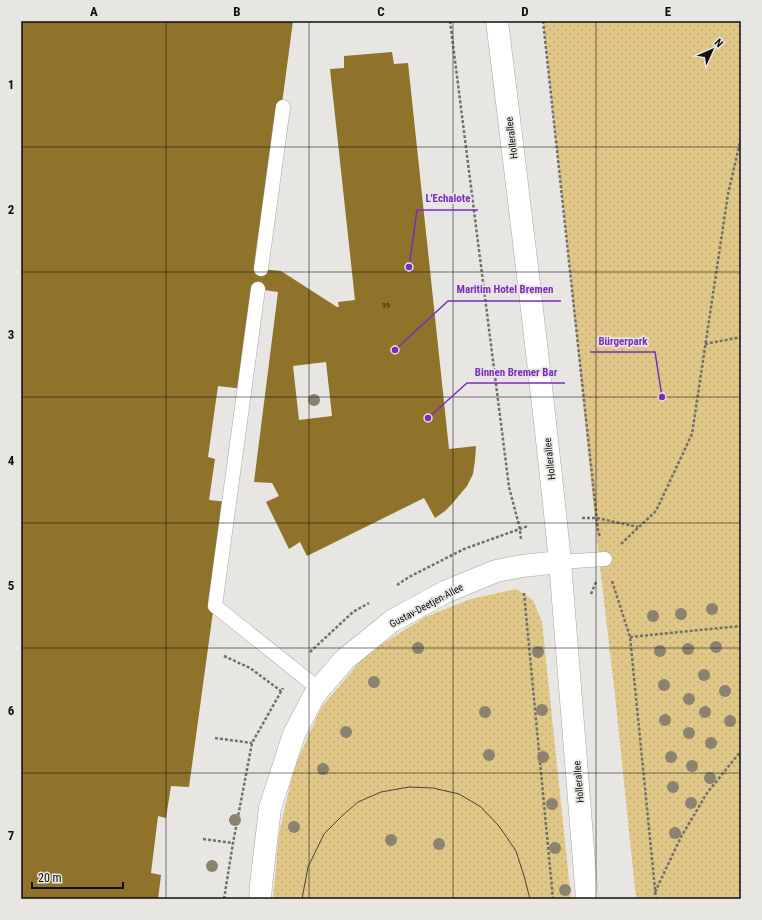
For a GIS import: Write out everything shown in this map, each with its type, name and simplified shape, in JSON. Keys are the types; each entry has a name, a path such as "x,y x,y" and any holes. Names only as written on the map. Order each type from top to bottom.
{"main road":[{"name":"Hollerallee","path":"497,21 540,378 560,562 588,899"},
{"name":"Gustav-Deetjen-Allee","path":"260,899 270,808 294,734 315,694 344,660 392,621 445,592 496,571 522,566 560,562"}],"lane":[{"path":"261,269 283,107"},
{"path":"258,289 215,606 319,689"},
{"path":"560,562 605,559"}],"path":[{"path":"450,21 509,486 520,528 522,566 553,899"},
{"path":"543,21 598,530 605,559 630,637 656,899"},
{"path":"605,559 656,510 692,434 728,194 741,138"},
{"path":"705,344 741,337"},
{"path":"597,518 639,527"},
{"path":"630,637 741,626"},
{"path":"224,656 250,668 281,691"},
{"path":"215,738 252,743"},
{"path":"655,892 682,837 707,793 741,751"},
{"path":"203,839 233,843"}],"shaded area":[{"path":"543,21 741,21 741,899 636,899"},
{"path":"516,589 533,600 542,622 571,899 273,899 279,833 294,768 321,708 365,655 425,617 471,599"}],"building":[{"path":"21,21 293,21 260,269 281,271 337,307 339,307 338,302 355,300 330,69 344,68 344,56 392,52 394,64 408,63 449,449 476,446 473,474 467,486 451,505 435,518 424,498 307,556 300,542 289,549 266,502 279,496 272,483 254,482 278,292 257,289 244,389 218,386 208,457 215,459 209,500 228,502 189,787 171,786 166,818 158,816 151,873 161,875 158,899 21,899","holes":["326,362 332,416 299,420 293,366"]}],"tram line":[{"path":"302,899 308,867 324,834 358,802 381,792 409,787 433,788 459,794 481,807 499,826 516,851 530,899"}],"place":[{"name":"L'Echalote","path":"409,267"},
{"name":"Maritim Hotel Bremen","path":"395,350"},
{"name":"Bürgerpark","path":"662,397"},
{"name":"Binnen Bremer Bar","path":"428,418"}]}
